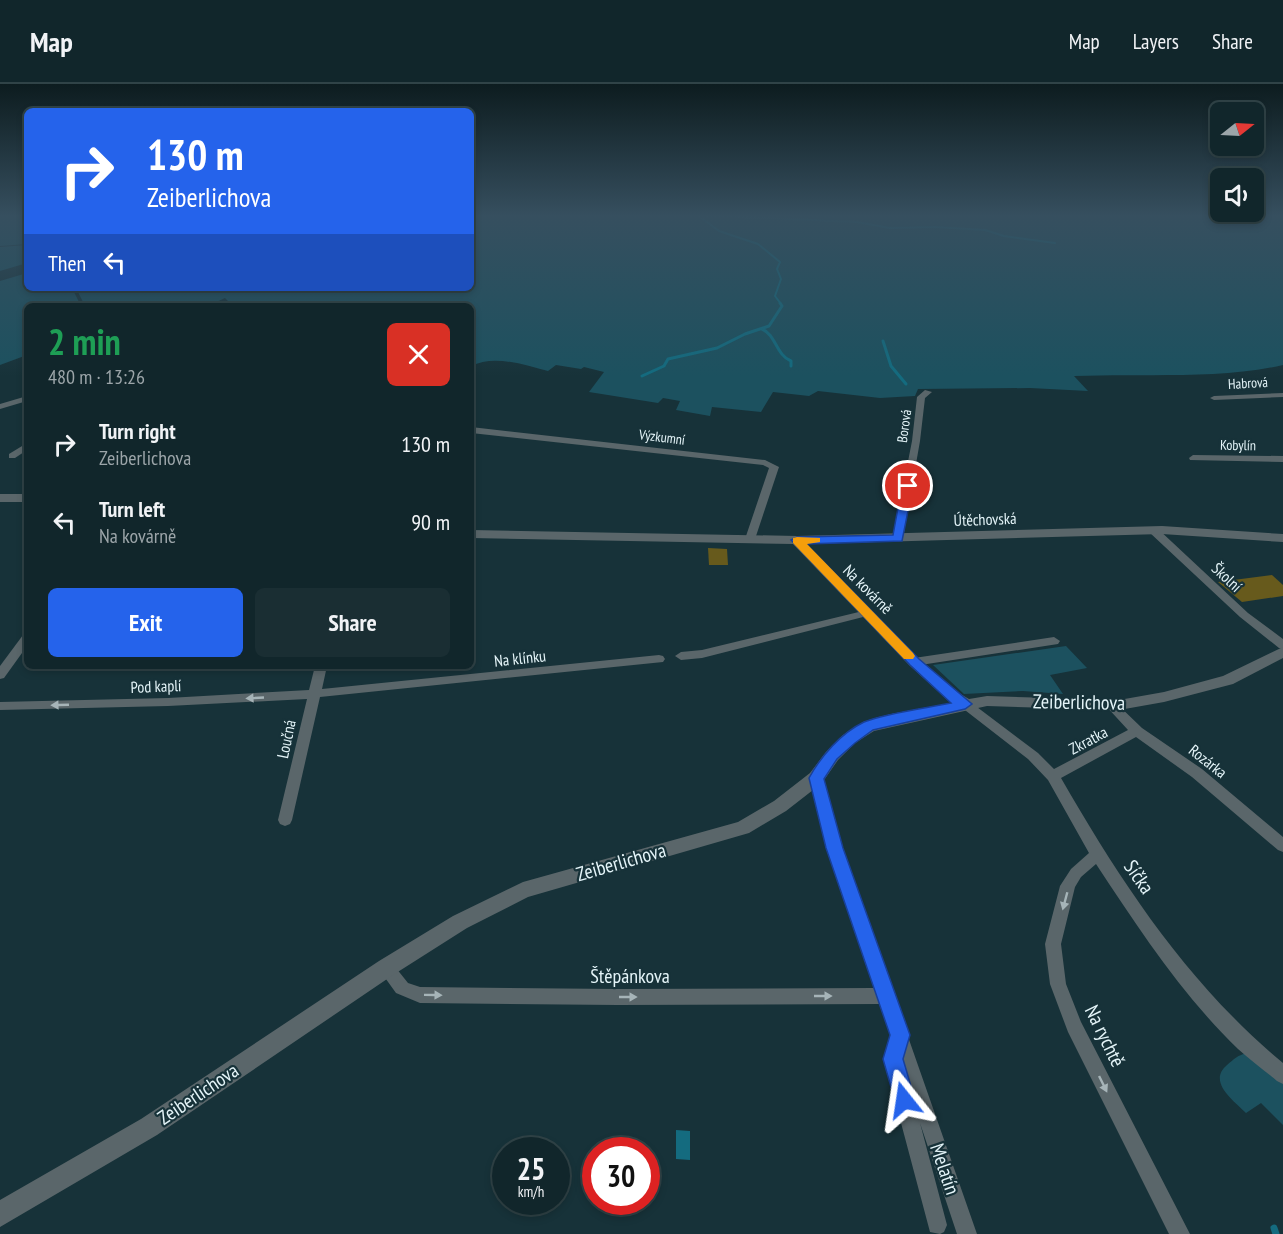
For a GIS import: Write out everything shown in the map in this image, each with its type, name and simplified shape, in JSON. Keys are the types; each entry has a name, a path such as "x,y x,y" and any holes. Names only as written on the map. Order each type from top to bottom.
{"street":[{"name":"Borová","path":"898,538 916,441 921,397 928,392"},
{"name":"Habrová","path":"1214,398 1283,395"},
{"path":"0,407 24,399"},
{"name":"Výzkumní","path":"474,430 765,463 774,467 750,538"},
{"path":"12,456 24,448"},
{"name":"Kobylín","path":"1193,458 1283,459"},
{"path":"0,498 24,498"},
{"name":"Útěchovská","path":"474,534 797,540 1153,530 1283,538"},
{"name":"Školní","path":"1153,530 1244,615 1283,645"},
{"name":"Na kovárně","path":"797,540 914,662 951,696 965,704"},
{"path":"681,656 702,654 867,613"},
{"path":"914,662 1054,641"},
{"path":"0,675 24,642"},
{"name":"Zeiberlichova","path":"0,1214 149,1127 386,968 460,922 523,890 743,828 780,807 816,778 832,756 849,739 869,726 965,704 1009,700 1111,705 1139,702 1228,680 1283,652"},
{"name":"Na klínku","path":"313,694 659,659"},
{"name":"Loučná","path":"285,820 320,669"},
{"name":"Pod kaplí","path":"0,706 168,702 313,694"},
{"name":"Síčka","path":"965,704 1033,756 1053,776 1097,854 1155,938 1202,997 1244,1042 1283,1075"},
{"name":"Rozárka","path":"1111,705 1137,731 1197,773 1283,846"},
{"name":"Zkratka","path":"1053,776 1137,731"},
{"name":"Melatín","path":"816,778 834,848 967,1234"},
{"name":"Na rychtě","path":"1097,854 1076,873 1068,886 1053,944 1058,984 1074,1026 1180,1234"},
{"name":"Štěpánkova","path":"386,968 402,988 420,995 618,998 885,996"},
{"name":"Melatín","path":"900,1035 893,1059 938,1225"}],"shaded area":[{"path":"474,269 1283,269 1283,365 1232,373 1074,376 1088,391 1030,388 918,389 915,396 880,398 818,391 809,396 773,392 761,412 712,407 710,416 676,410 680,401 663,398 658,403 589,392 604,372 584,367 581,369 556,365 548,371 499,361 474,365 474,303 230,303 225,298 214,303 84,303 78,291 474,291"},
{"path":"24,274 24,291 74,291 80,303 24,303 24,356 0,365 0,281"},
{"path":"1066,646 1087,668 1050,675 1063,694 1023,691 964,694 933,665"},
{"path":"1247,1053 1283,1081 1283,1125 1261,1103 1246,1113 1224,1091 1220,1078 1222,1071 1234,1059"},
{"path":"676,1130 690,1131 690,1160 676,1159"}],"building":[{"path":"708,548 727,549 728,565 709,565"},
{"path":"1272,575 1283,585 1283,596 1242,602 1218,582"}],"waterway":[{"path":"777,269 781,279 775,296 781,304"},
{"path":"642,376 664,366 668,359 717,348 745,334 769,326 782,306 780,303"},
{"path":"762,329 767,332 782,354 791,361 791,366"},
{"path":"883,341 891,366 906,384"},
{"path":"1274,1228 1276,1234"}],"slow traffic":[{"path":"816,540 797,540 808,554 909,656"}],"route":[{"path":"904,1100 893,1059 900,1035 834,848 816,778 832,756 849,739 869,726 965,704 951,696 914,662 797,540 898,538 908,486"}]}
